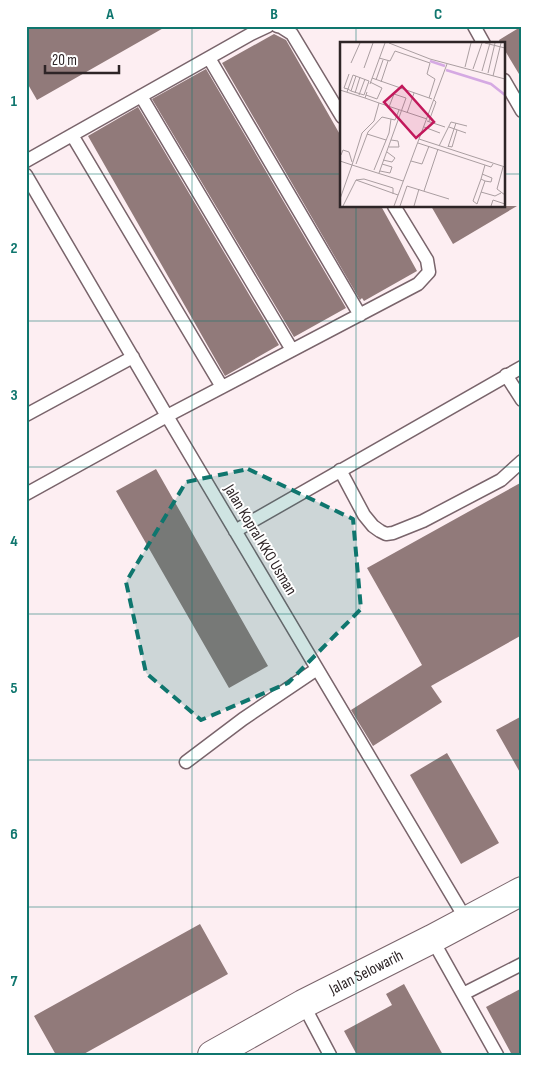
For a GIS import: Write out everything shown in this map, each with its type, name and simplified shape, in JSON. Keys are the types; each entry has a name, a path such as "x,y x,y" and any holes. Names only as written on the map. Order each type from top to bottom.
{"main road":[{"name":"Jalan Selowarih","path":"212,1055 303,1004 522,892"}],"lane":[{"path":"26,161 268,26"},
{"path":"277,26 292,34 340,115"},
{"path":"474,26 483,42"},
{"path":"209,58 360,314"},
{"path":"506,83 522,110"},
{"path":"141,96 292,350"},
{"path":"72,135 222,387"},
{"name":"Jalan Kopral KKO Usman","path":"26,175 467,921"},
{"path":"26,494 167,416 418,284 429,272 426,260 395,208"},
{"path":"26,415 133,357"},
{"path":"236,531 522,366"},
{"path":"506,375 522,400"},
{"path":"340,470 364,515 373,526 386,534 423,521 501,480 522,461"},
{"path":"186,762 243,719 317,669"},
{"path":"432,939 497,1055"},
{"path":"464,994 522,964"},
{"path":"303,1004 330,1055"}],"highlighted area":[{"path":"248,469 353,519 361,609 288,683 201,720 146,673 126,582 186,482"}],"building":[{"path":"26,26 167,26 37,100 26,81"},
{"path":"522,26 522,79 506,52 506,42 500,42 499,40"},
{"path":"274,34 286,40 340,134 340,208 382,208 417,271 364,301 362,298 360,300 222,63"},
{"path":"206,69 346,308 294,337 152,99"},
{"path":"138,107 279,345 225,376 88,136"},
{"path":"506,206 517,206 453,244 432,208 506,208"},
{"path":"156,469 268,666 229,688 116,491"},
{"path":"522,482 522,635 431,686 442,702 373,746 351,710 422,665 367,568"},
{"path":"522,716 522,776 496,730"},
{"path":"447,753 499,843 461,864 410,775"},
{"path":"200,924 228,974 82,1055 56,1055 34,1016"},
{"path":"404,984 443,1055 357,1055 344,1031 392,1005 386,994"},
{"path":"522,988 522,1055 512,1055 486,1007"}]}
